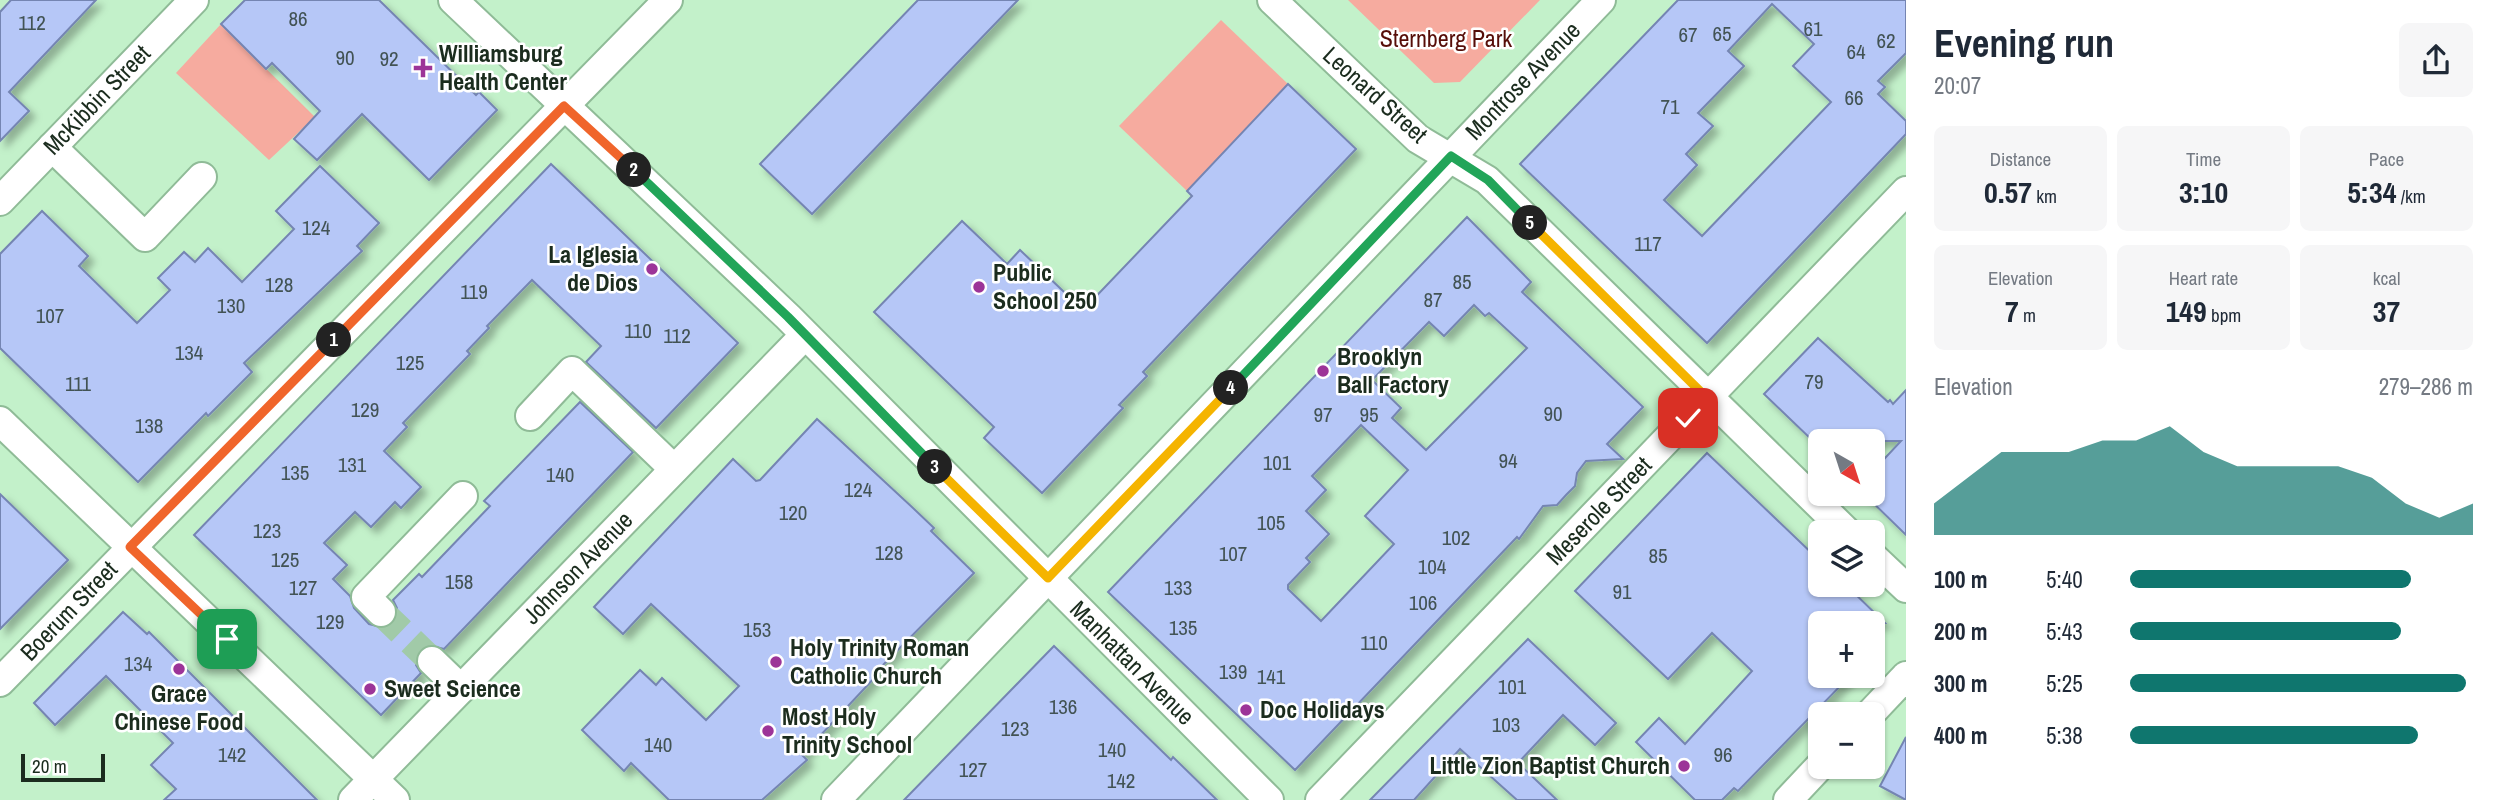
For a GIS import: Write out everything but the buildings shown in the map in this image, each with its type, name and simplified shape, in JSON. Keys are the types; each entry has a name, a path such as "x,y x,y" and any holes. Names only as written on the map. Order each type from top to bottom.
{"street":[{"name":"McKibbin Street","path":"0,201 194,0"},
{"name":"Manhattan Avenue","path":"453,0 641,177 804,336 1269,800"},
{"name":"Boerum Street","path":"0,682 668,0"},
{"name":"Leonard Street","path":"1272,0 1418,139 1488,180 1707,398 1834,520"},
{"name":"Montrose Avenue","path":"836,800 1601,0"},
{"path":"52,147 145,237 202,177"},
{"name":"Meserole Street","path":"1320,800 1906,191"},
{"name":"Johnson Avenue","path":"353,800 804,336"},
{"path":"530,416 572,371 674,469"},
{"path":"0,421 395,800"},
{"path":"381,612 366,597 463,496"},
{"path":"1885,568 1906,588"},
{"path":"432,661 461,689"},
{"path":"1881,702 1906,676"},
{"path":"1788,800 1808,779"}],"green space":[{"name":"Sternberg Park","path":"1348,0 1540,0 1460,82 1434,83"},
{"path":"1221,20 1288,84 1187,191 1119,126"},
{"path":"221,24 315,117 269,160 176,73"}],"tunnel":[{"path":"381,612 432,661"}],"place":[{"name":"Williamsburg Health Center","path":"423,68"},
{"name":"La Iglesia de Dios","path":"652,269"},
{"name":"Public School 250","path":"979,287"},
{"name":"Brooklyn Ball Factory","path":"1323,371"},
{"name":"Holy Trinity Roman Catholic Church","path":"776,662"},
{"name":"Grace Chinese Food","path":"179,669"},
{"name":"Sweet Science","path":"370,689"},
{"name":"Doc Holidays","path":"1246,710"},
{"name":"Most Holy Trinity School","path":"768,731"},
{"name":"Little Zion Baptist Church","path":"1684,766"}],"route":[{"path":"227,639 130,547 564,106 788,317 1048,578 1451,156 1488,180 1707,398 1688,418"}]}
